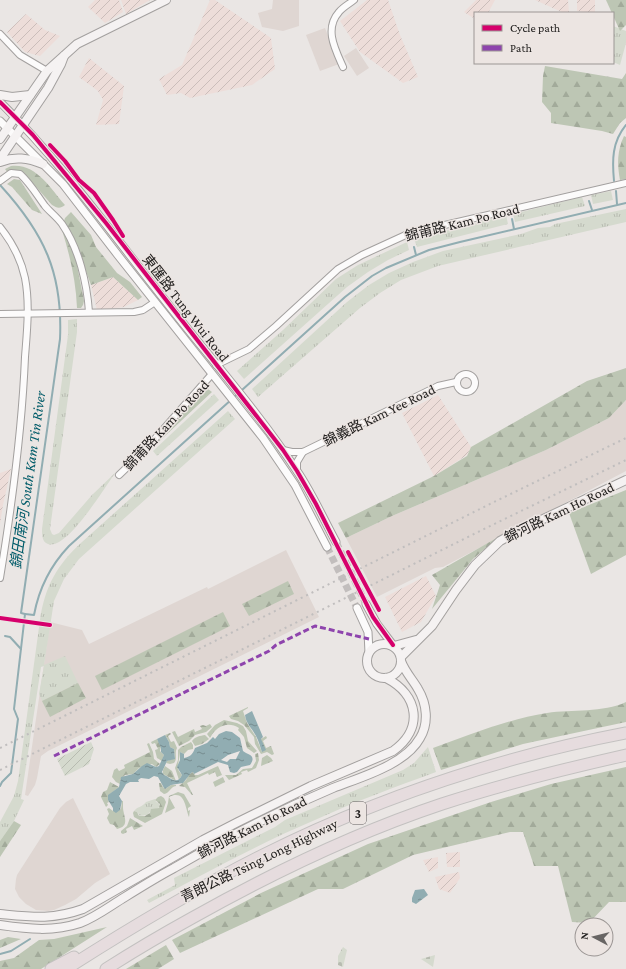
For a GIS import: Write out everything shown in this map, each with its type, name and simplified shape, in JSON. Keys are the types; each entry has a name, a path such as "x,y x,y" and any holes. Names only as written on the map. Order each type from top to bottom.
{"highway":[{"name":"青朗公路 Tsing Long Highway","path":"66,969 163,909 223,876 293,841 351,815 394,798 475,770 564,746 626,732"},
{"name":"青朗公路 Tsing Long Highway","path":"106,969 218,903 274,874 363,834 441,805 482,792 538,776 626,755"},
{"path":"51,969 109,942"}],"main road":[{"path":"0,139 47,71 77,44 166,0"},
{"path":"0,161 48,88 61,64 64,55"},
{"path":"0,95 12,97 30,95"},
{"path":"0,161 20,158 43,164"},
{"name":"錦河路 Kam Ho Road","path":"0,925 47,930 73,925 88,920 173,868 242,830 314,796 390,765 405,756 412,750 421,737 425,724 426,710 418,689 404,669 401,659 438,619 474,565 500,541 522,529 626,480"},
{"path":"393,646 418,640"},
{"path":"387,644 393,646 398,651 401,659 398,672 386,678 378,677 371,672 368,664 370,653 378,645 387,644"},
{"name":"錦河路 Kam Ho Road","path":"0,914 48,917 66,915 83,909 203,840 245,818 311,786 393,751 403,742 411,730 414,712 406,693 386,678"}],"street":[{"path":"342,67 333,46 331,31 332,25 336,16 341,10 354,0"},
{"path":"0,34 20,55 47,71"},
{"name":"東匯路 Tung Wui Road","path":"0,102 55,161 283,450 297,471 336,542"},
{"name":"東匯路 Tung Wui Road","path":"0,121 63,184 275,455 291,479 327,547"},
{"path":"2,179 11,174 20,174 61,223 71,241 80,263 89,312"},
{"name":"錦莆路 Kam Po Road","path":"218,367 249,349 338,269 362,255 410,234 626,183"},
{"path":"0,227 11,243 23,270 27,292 28,314 24,387 10,511 0,578"},
{"path":"0,314 139,312 150,307 155,302"},
{"name":"錦莆路 Kam Po Road","path":"119,475 146,450 212,374"},
{"name":"錦義路 Kam Yee Road","path":"303,452 438,386 456,382"},
{"path":"283,450 303,452"},
{"path":"297,471 297,462 303,452"},
{"path":"366,604 377,624 393,646"},
{"path":"357,608 368,632 370,653"}],"shaded area":[{"path":"95,0 119,0 123,12 105,23 88,7"},
{"path":"121,0 150,0 126,14"},
{"path":"210,0 215,0 271,38 275,69 252,85 190,98 181,93 167,95 159,79 182,65"},
{"path":"273,0 299,0 299,26 283,31 262,27 258,13 272,9"},
{"path":"367,0 388,0 400,35 418,77 403,83 360,52 340,21"},
{"path":"476,0 495,0 489,12 474,12 474,18 464,12"},
{"path":"535,0 568,0 569,12 562,12"},
{"path":"577,0 595,0 595,12 577,11"},
{"path":"26,14 45,30 60,36 40,56 25,52 7,32"},
{"path":"325,28 339,64 320,71 306,35"},
{"path":"356,48 369,68 357,76 344,56"},
{"path":"89,58 124,86 119,124 96,125 103,100 98,91 79,77"},
{"path":"113,277 138,300 124,307 97,310 91,285"},
{"path":"438,395 471,447 467,455 434,476 402,413"},
{"path":"626,400 626,471 443,567 435,568 377,597 346,538 392,516 546,450 609,418"},
{"path":"11,469 3,505 0,524 0,473"},
{"path":"286,550 319,617 48,751 41,756 35,785 28,796 25,795 50,622 82,630 89,644 207,587 208,589"},
{"path":"426,576 436,596 421,622 402,632 385,597"},
{"path":"73,798 110,874 95,883 76,899 65,905 54,910 36,910 26,904 19,897 15,889 17,875 60,808"},
{"path":"460,852 460,867 447,867 446,853"},
{"path":"438,857 438,868 429,872 423,860"},
{"path":"459,872 460,878 450,893 439,889 435,877"}],"green space":[{"path":"606,0 626,0 626,25 620,31 614,18 614,12 611,12"},
{"path":"614,26 626,31 626,43 620,65 614,62"},
{"path":"545,66 622,79 626,73 626,118 620,123 613,134 551,123 551,113 542,102"},
{"path":"624,136 626,137 626,179 620,180 618,158"},
{"path":"11,166 28,168 42,178 65,205 58,208 52,205 23,172 16,170 8,173 5,169"},
{"path":"14,179 20,180 42,214 32,210 12,187 7,184"},
{"path":"611,191 613,200 593,204 591,195"},
{"path":"582,197 585,206 515,222 513,214"},
{"path":"626,209 626,222 438,266 401,280 360,308 258,397 252,389 347,302 369,285 389,273 443,251 521,234 538,228 550,227 555,224"},
{"path":"71,212 91,235 96,247 117,273 130,282 142,297 138,300 113,277 91,285 75,241 64,221"},
{"path":"506,215 508,224 417,247 414,239"},
{"path":"62,230 73,250 77,265 84,301 81,308 77,308 72,269"},
{"path":"407,242 409,250 388,260 347,287 244,379 237,371 283,330 336,279 358,265"},
{"path":"77,319 77,332 50,529 52,534 54,535 59,533 92,495 116,472 75,528 65,538 56,543 48,544 43,540 42,529 68,335 68,320"},
{"path":"626,368 626,400 609,418 546,450 392,516 346,538 338,523 434,476 467,456 471,447 587,381"},
{"path":"208,389 212,392 151,449 196,398"},
{"path":"214,394 219,400 157,456 153,451"},
{"path":"228,411 235,419 79,559 64,579 54,601 44,665 65,656 78,683 42,701 39,694 44,666 41,667 21,799 24,800 14,821 0,841 0,822 14,796 18,781 40,620 49,586 59,568 82,542"},
{"path":"626,490 626,555 591,574 569,513"},
{"path":"500,536 473,559 432,609 440,585 432,575"},
{"path":"288,581 294,594 249,616 242,604"},
{"path":"223,612 230,626 102,690 95,676"},
{"path":"78,683 86,698 50,717 42,701"},
{"path":"626,702 626,722 523,744 441,770 433,748 518,719 547,713 607,708"},
{"path":"248,707 243,711 247,723 256,737 262,752 261,739 266,736 267,738 263,741 266,748 271,746 274,754 272,755 267,752 261,754 255,744 254,737 244,725 231,719 229,716"},
{"path":"224,720 243,726 246,731 248,741 257,751 254,753 247,748 244,737 238,730 239,728 235,726 223,726 216,730 210,738 207,734 215,725"},
{"path":"210,724 212,727 206,732 195,735 189,741 179,746 172,732 175,731 178,737 194,729 195,732 202,729 200,726"},
{"path":"171,734 168,736 171,742 174,741 177,748 175,761 174,763 170,764 166,763 167,761 175,758 174,749 170,747 165,735"},
{"path":"205,735 209,739 202,744 195,746 192,741 198,736"},
{"path":"157,739 161,747 160,751 164,755 162,761 157,758 155,750 158,749 155,743 152,744 151,742"},
{"path":"91,742 94,749 89,764 65,776 57,759"},
{"path":"191,742 193,749 188,750 184,754 180,752 178,768 182,775 179,780 175,768 178,760 178,750"},
{"path":"149,743 154,759 160,764 156,767 152,764 139,768 133,774 125,775 120,780 120,784 116,782 112,777 114,770 117,768 119,771 125,768 124,765 150,752 147,744"},
{"path":"428,747 436,772 330,813 273,839 149,903 147,900 175,885 174,878 275,827 285,820 403,770 414,763"},
{"path":"258,753 259,760 256,768 248,772 247,770 241,772 242,774 229,780 225,775 236,775 243,769 252,768 256,761 255,754"},
{"path":"267,755 273,761 261,766 262,758"},
{"path":"165,766 172,771 176,781 163,774"},
{"path":"218,766 222,775 217,777 215,772 209,775 208,773 187,783 193,795 185,787 179,786 186,780 189,774 193,772 195,775 198,775"},
{"path":"626,767 626,902 609,902 595,917 574,917 574,922 572,922 558,866 534,866 523,832 510,832 413,855 343,889 318,889 180,953 172,940 261,893 368,844 491,802 551,784"},
{"path":"223,777 225,782 215,787 213,782"},
{"path":"110,782 119,787 110,794 108,800 109,802 107,803 108,805 106,807 101,797 103,792 107,790"},
{"path":"159,783 161,783 165,789 171,785 176,786 164,794 160,791"},
{"path":"178,792 184,794 191,806 188,808 188,811 190,810 189,817 184,800 178,795 169,797 175,808 165,813 169,796"},
{"path":"161,796 166,802 162,814 145,823 134,817 134,811 137,812 139,816 145,816 150,813 151,809 159,808 160,804 155,800"},
{"path":"155,799 156,802 159,803 160,807 147,815 140,816 134,811 146,802"},
{"path":"122,801 125,823 124,826 117,829 114,825 110,824 107,818 109,814 107,809 109,808 113,811 121,809"},
{"path":"130,818 143,826 134,830 132,826 126,829 127,832 123,834 121,833 121,831 127,826"},
{"path":"14,821 21,825 0,857 0,841"},
{"path":"107,927 41,969 0,969 0,961 14,958 39,940 54,939"},
{"path":"8,937 21,939 0,948 0,940"},
{"path":"166,945 174,959 158,969 126,969"},
{"path":"343,947 347,950 343,967 338,965 338,956"},
{"path":"435,955 433,967 421,959"}],"water":[{"path":"252,711 263,737 261,739 266,750 262,752 257,738 245,715"},
{"path":"226,731 232,732 240,738 243,751 253,759 250,765 241,767 234,773 230,772 228,765 218,762 194,774 193,772 191,773 183,783 171,785 165,789 158,777 154,776 149,779 141,778 138,780 139,782 130,782 126,784 119,796 122,801 120,810 116,813 113,811 113,808 108,800 108,795 119,787 121,777 133,774 147,763 156,767 159,766 164,755 161,752 157,739 165,735 170,747 174,749 175,759 167,761 162,772 164,775 173,780 178,780 182,775 177,767 180,760 180,752 184,754 184,758 188,757 192,754 195,748 207,743 213,737 215,739 219,734","holes":["240,751 236,759 230,759 227,762 221,760 228,755"]},
{"path":"424,889 428,895 416,904 412,902 415,890"}],"waterway":[{"path":"614,181 614,152 621,131 626,125"},
{"name":"錦田南河 South Kam Tin River","path":"0,185 28,220 48,255 54,274 60,315 60,339 21,613 25,614 14,709 18,719 11,773 0,786"},
{"path":"616,191 617,204"},
{"path":"589,201 592,210"},
{"path":"25,614 34,615 46,578 56,561 69,546 345,297 372,276 386,268 429,250 626,203"},
{"path":"512,219 514,229"},
{"path":"414,247 416,255"},
{"path":"5,636 10,637 21,649"},
{"path":"0,954 11,951 30,939"}],"tunnel":[{"path":"336,542 366,604"},
{"path":"327,547 357,608"}],"railway":[{"path":"0,748 492,503 626,438"},
{"path":"0,770 626,460"}],"marked path":[{"path":"54,756 269,651 276,645 315,626 369,639"}],"cycle path":[{"path":"0,102 33,135 106,223 283,450 316,504 373,617 393,645"},
{"path":"50,145 65,161 79,180 94,193 123,236"},
{"path":"348,552 379,610"},
{"path":"0,618 50,625"}]}
